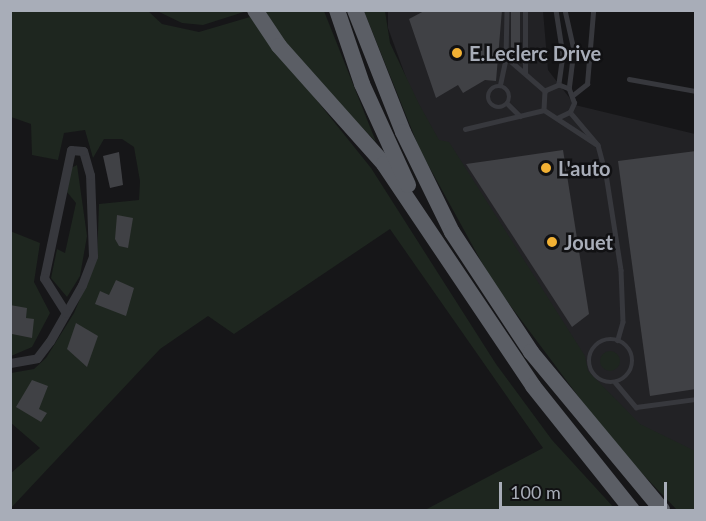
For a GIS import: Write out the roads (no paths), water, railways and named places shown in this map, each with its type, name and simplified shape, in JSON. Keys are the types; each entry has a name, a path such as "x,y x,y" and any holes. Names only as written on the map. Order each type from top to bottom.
{"highway":[{"path":"255,10 279,46 384,164 533,386 632,510"},
{"path":"337,10 362,84 427,227"},
{"path":"355,10 403,132 452,232 531,352 662,510"}],"street":[{"path":"10,363 37,358 66,313 93,256 95,209 83,151 71,150 44,278 66,313"}],"lane":[{"path":"507,10 506,57 500,85 491,90 489,100 497,108 508,104"},
{"path":"525,10 525,73"},
{"path":"556,10 563,55 559,85"},
{"path":"565,10 574,50 569,89"},
{"path":"570,112 573,95 587,84 593,12"},
{"path":"506,57 545,91"},
{"path":"629,79 696,91"},
{"path":"500,85 511,94 508,104"},
{"path":"545,91 559,85 569,89 573,95"},
{"path":"544,110 545,91"},
{"path":"508,104 520,116"},
{"path":"465,129 544,110 598,145"},
{"path":"556,118 570,112"},
{"path":"570,112 598,145 621,270 623,322 618,340"},
{"path":"615,382 630,371 633,359 618,340"},
{"path":"618,340 600,341 589,362 597,378 615,382 636,407 696,399"}],"place":[{"name":"E.Leclerc Drive","path":"457,53"},
{"name":"L'auto","path":"546,168"},
{"name":"Jouet","path":"552,242"}]}
